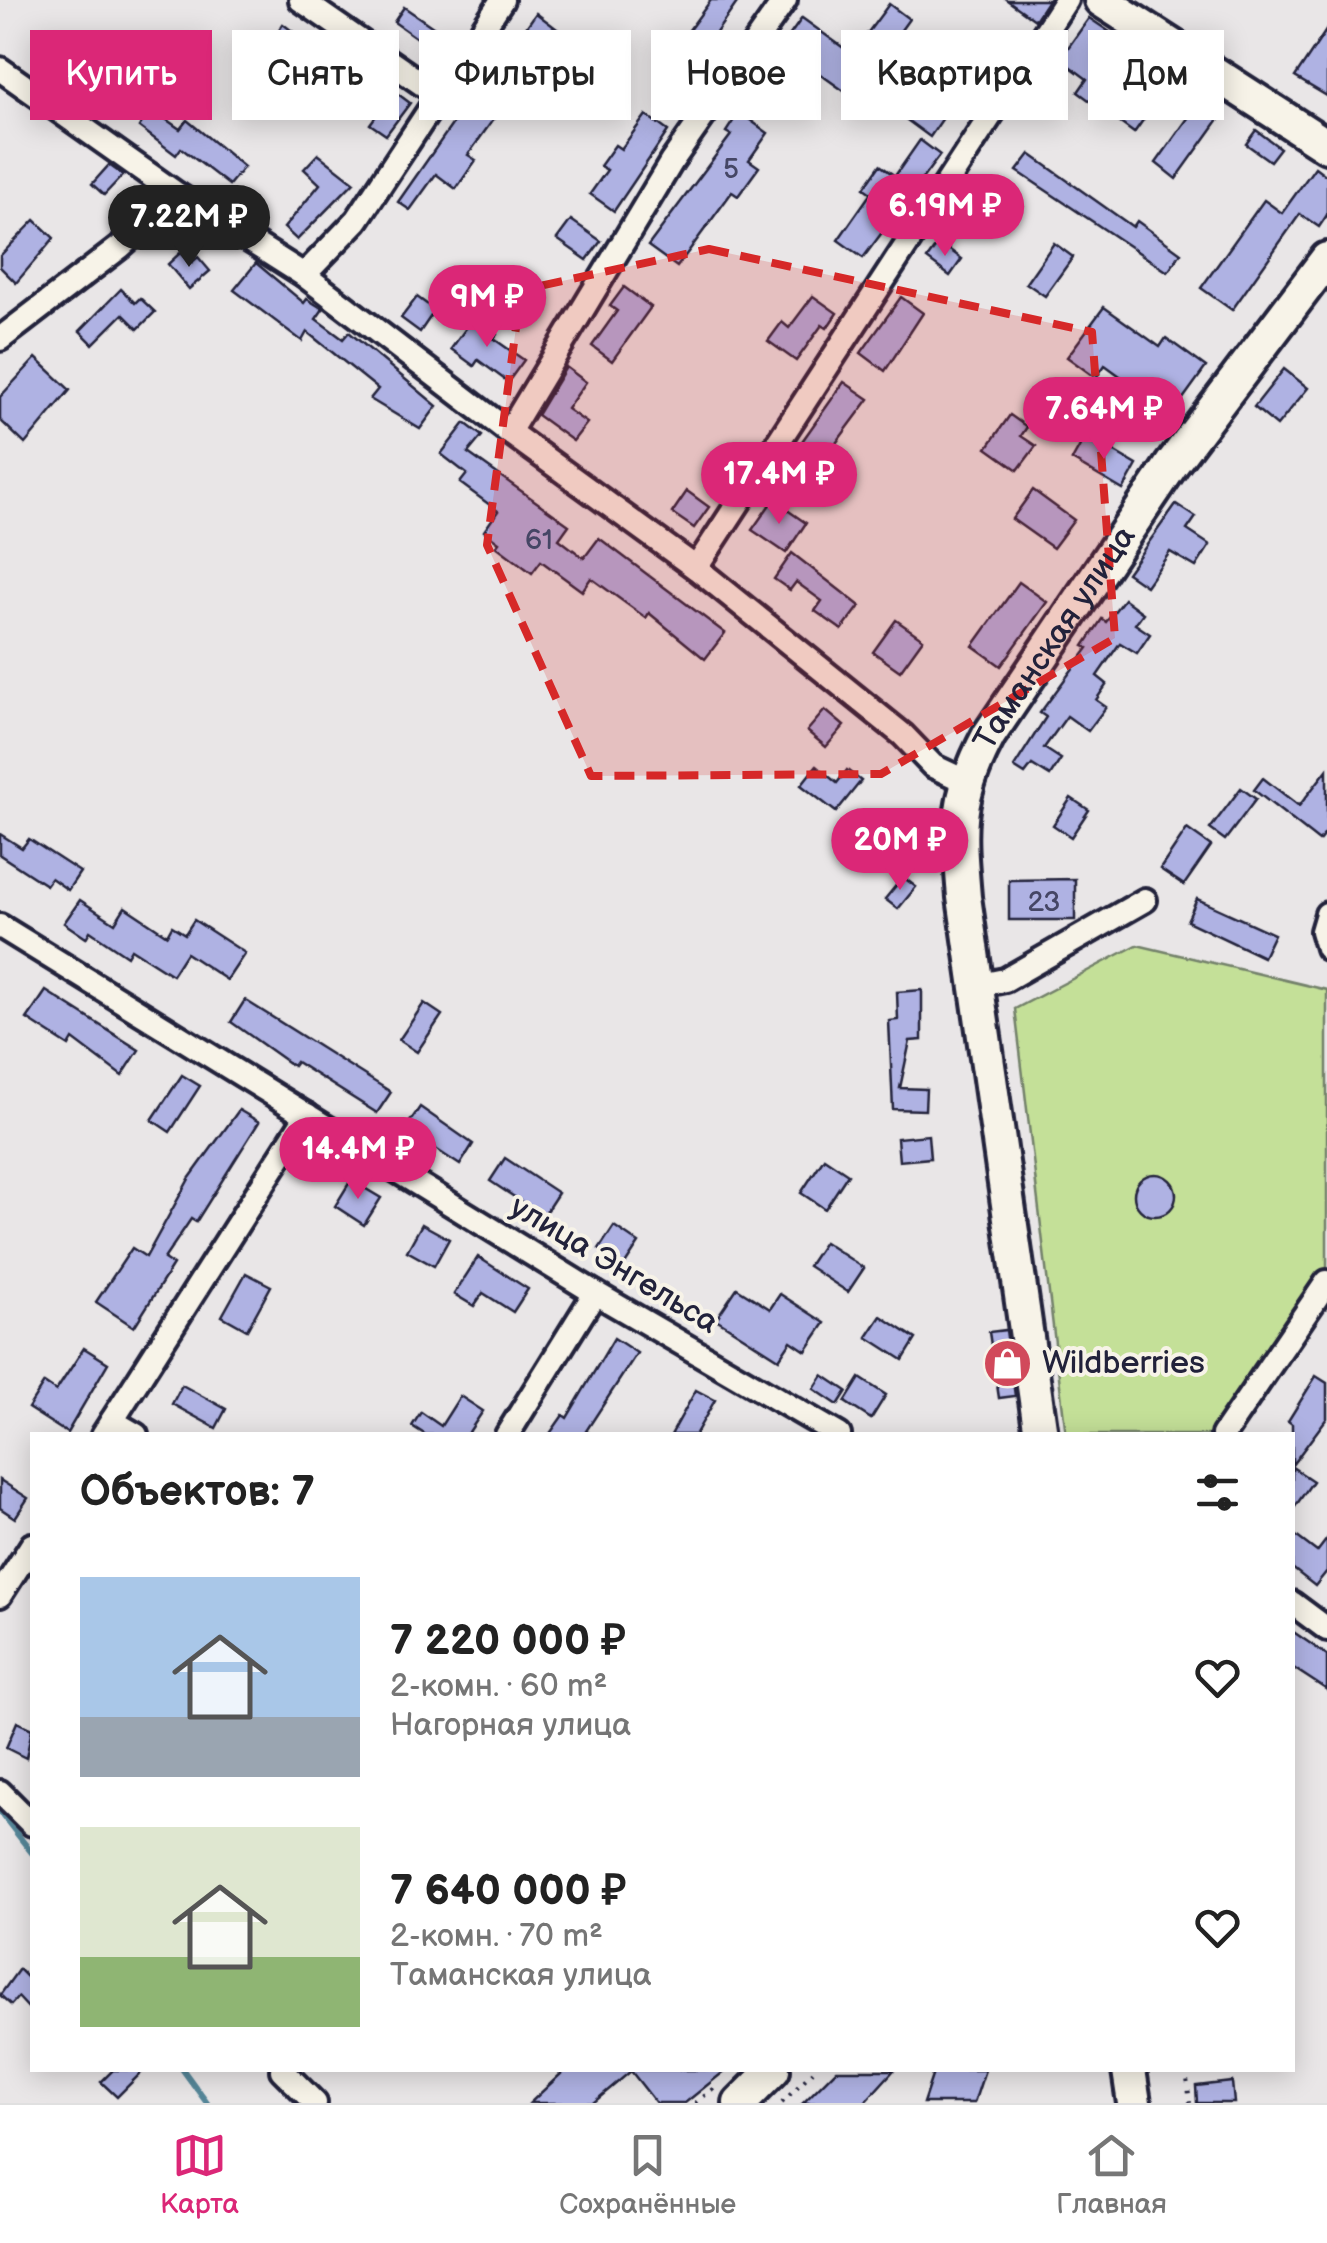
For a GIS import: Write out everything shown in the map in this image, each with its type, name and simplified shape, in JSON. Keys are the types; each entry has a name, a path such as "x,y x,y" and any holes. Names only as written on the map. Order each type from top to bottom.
{"street":[{"path":"301,0 419,83"},
{"path":"482,30 502,0"},
{"path":"508,432 672,161 785,0"},
{"path":"696,568 1066,0"},
{"path":"1101,0 1327,146"},
{"path":"0,69 178,195 304,275 508,432 696,568 903,735 933,766 965,781"},
{"path":"304,275 357,220 422,120"},
{"path":"0,339 120,248 178,195"},
{"name":"Таманская улица","path":"1040,1432 975,986 959,828 965,781 989,735 1172,464 1327,258"},
{"path":"975,986 1005,980 1145,900"},
{"path":"1327,914 1322,931 1327,948"},
{"name":"улица Энгельса","path":"0,926 595,1293 834,1432"},
{"path":"107,1428 307,1115"},
{"path":"1224,1432 1327,1282"},
{"path":"509,1432 595,1293"},
{"path":"0,1595 30,1548"},
{"path":"1295,1604 1327,1629"},
{"path":"0,1792 30,1822"},
{"path":"284,2072 315,2103"},
{"path":"734,2090 768,2072"},
{"path":"1129,2072 1134,2103"}],"path":[{"path":"782,2103 812,2072"},
{"path":"1186,2072 1190,2103"},
{"path":"695,2103 734,2090"}],"highlighted area":[{"path":"709,249 1092,332 1115,638 881,774 591,776 487,545 521,290"}],"green space":[{"path":"1137,945 1327,990 1327,1270 1217,1432 1066,1432 1015,1009"}],"building":[{"path":"711,0 739,0 718,30 689,30"},
{"path":"1007,0 1048,0 1035,20"},
{"path":"889,4 909,19 901,30 870,30"},
{"path":"404,7 437,30 419,30 419,40 394,22"},
{"path":"536,13 558,30 533,30 527,26"},
{"path":"802,18 819,30 793,30"},
{"path":"1089,18 1107,30 1088,30 1088,99 1078,92 1087,79 1068,65 1068,48"},
{"path":"1327,29 1327,96 1295,77"},
{"path":"821,32 841,46 841,89 821,75"},
{"path":"399,95 410,103 399,118"},
{"path":"646,115 668,131 614,211 590,194 607,170 600,166 615,145 621,149"},
{"path":"144,120 167,120 180,129 187,120 244,167 229,185 181,148 176,155 139,127"},
{"path":"373,120 397,120 386,135 370,124"},
{"path":"455,120 493,120 468,155 476,160 456,189 436,174 410,210 398,202"},
{"path":"734,120 750,120 768,133 749,160 759,167 738,196 732,192 677,267 648,246 731,135 726,132"},
{"path":"907,120 942,120 930,137"},
{"path":"1116,120 1143,120 1134,133"},
{"path":"1187,120 1218,120 1176,179 1156,163"},
{"path":"1256,130 1280,148 1270,161 1246,144"},
{"path":"920,140 940,155 863,258 838,240 871,193 864,188 880,165 895,176"},
{"path":"318,154 354,182 297,240 284,228 320,184 304,169"},
{"path":"1030,154 1133,227 1137,221 1181,253 1168,272 1017,171"},
{"path":"109,165 123,175 104,195 92,184"},
{"path":"1315,167 1327,176 1327,215 1319,227 1300,214 1232,310 1201,288 1264,200 1282,213"},
{"path":"35,220 54,238 16,283 0,267 0,256"},
{"path":"571,220 601,241 587,260 557,239"},
{"path":"939,242 962,259 950,276 927,259"},
{"path":"1054,243 1073,257 1045,296 1026,283"},
{"path":"180,253 190,264 198,257 210,271 189,289 168,264"},
{"path":"256,263 304,303 307,299 323,309 316,319 343,339 349,332 437,406 420,429 370,399 378,389 307,332 302,341 234,290"},
{"path":"624,287 651,307 612,361 592,346 617,311 610,306"},
{"path":"121,289 135,303 140,298 155,312 138,329 123,314 93,344 80,331"},
{"path":"813,296 837,313 827,328 822,325 796,361 768,341 782,322 789,328"},
{"path":"417,297 435,310 420,332 401,318"},
{"path":"901,297 923,313 885,371 861,353"},
{"path":"1104,307 1160,347 1166,338 1206,367 1172,414 1105,365 1096,378 1067,357"},
{"path":"474,317 497,334 494,339 524,360 508,382 478,360 474,366 451,349"},
{"path":"36,358 70,390 25,444 0,420 0,397"},
{"path":"566,367 586,382 567,409 587,423 573,441 537,415"},
{"path":"1284,369 1308,388 1277,426 1254,407"},
{"path":"844,382 869,399 816,470 793,454"},
{"path":"1010,415 1027,427 1021,436 1036,446 1018,470 987,448"},
{"path":"465,423 482,436 468,453 569,525 559,539 584,558 599,538 725,633 705,659 649,613 646,618 591,578 582,591 541,561 532,573 496,546 499,542 484,531 498,511 460,483 467,474 441,454"},
{"path":"1086,435 1137,465 1123,490 1072,460"},
{"path":"1033,490 1074,520 1053,548 1012,519"},
{"path":"687,491 709,507 694,528 672,513"},
{"path":"773,500 806,523 786,553 752,530"},
{"path":"1176,504 1196,517 1187,530 1210,545 1196,567 1170,552 1146,586 1127,573"},
{"path":"792,553 860,606 842,630 815,611 822,601 796,582 790,590 774,579"},
{"path":"1019,582 1047,602 1001,666 973,646"},
{"path":"1124,599 1143,613 1135,624 1150,634 1137,653 1120,643 1097,676 1107,684 1096,700 1106,707 1088,731 1067,716 1044,748 1061,759 1050,776 1032,765 1025,774 1014,767 1046,717 1040,713 1088,648 1084,646 1102,619 1106,622"},
{"path":"896,620 923,639 900,671 873,652"},
{"path":"825,710 844,726 826,747 807,731"},
{"path":"816,766 837,783 847,770 861,781 836,812 801,785"},
{"path":"1327,770 1327,831 1319,841 1254,790 1263,778 1299,806"},
{"path":"1241,788 1256,799 1225,840 1210,829"},
{"path":"1071,798 1089,810 1071,837 1053,825"},
{"path":"1187,829 1211,846 1184,885 1160,869"},
{"path":"878,830 892,838 878,865 863,857"},
{"path":"0,834 22,848 29,839 80,872 68,890 51,878 46,885 0,855"},
{"path":"903,877 916,887 898,909 885,899"},
{"path":"1075,879 1075,920 1009,920 1009,880"},
{"path":"1197,899 1274,934 1263,957 1187,921"},
{"path":"80,900 115,923 125,907 167,935 172,926 185,934 194,920 245,953 227,980 186,953 172,975 131,949 127,956 90,931 86,938 64,923"},
{"path":"922,990 922,1040 910,1041 900,1088 926,1089 925,1110 893,1109 889,1021 898,1020 897,992"},
{"path":"46,991 139,1050 122,1076 73,1039 69,1046 27,1019"},
{"path":"245,1000 391,1092 377,1113 296,1062 293,1066 231,1022"},
{"path":"424,1003 442,1015 417,1052 399,1040"},
{"path":"182,1075 200,1086 170,1132 152,1120"},
{"path":"420,1107 473,1144 460,1165 405,1129"},
{"path":"239,1110 259,1122 196,1222 191,1219 164,1259 173,1265 134,1327 96,1302 132,1248 146,1257 189,1179"},
{"path":"928,1135 930,1158 899,1161 897,1138"},
{"path":"505,1158 558,1193 543,1216 490,1181"},
{"path":"824,1158 848,1174 825,1209 801,1193"},
{"path":"1155,1174 1170,1180 1176,1195 1170,1210 1155,1216 1140,1210 1134,1195 1140,1180"},
{"path":"351,1180 381,1198 364,1225 335,1206"},
{"path":"422,1224 449,1239 434,1266 407,1251"},
{"path":"614,1226 639,1243 624,1266 599,1249"},
{"path":"824,1242 864,1268 848,1292 808,1266"},
{"path":"478,1257 528,1289 513,1312 483,1293 474,1306 454,1294"},
{"path":"246,1273 271,1286 247,1330 222,1316"},
{"path":"737,1288 770,1309 780,1294 825,1323 806,1351 791,1341 779,1359 716,1319"},
{"path":"881,1316 916,1339 903,1360 867,1337"},
{"name":"Wildberries","path":"1006,1330 1015,1396 999,1398 989,1332"},
{"path":"614,1338 637,1353 588,1432 551,1432 563,1415 567,1418"},
{"path":"84,1348 108,1363 68,1432 28,1408 44,1383 56,1391"},
{"path":"823,1375 847,1391 838,1405 814,1389"},
{"path":"1316,1376 1327,1383 1327,1418 1295,1461 1295,1432 1288,1421"},
{"path":"860,1378 886,1395 871,1419 845,1402"},
{"path":"182,1385 226,1409 216,1428 172,1404"},
{"path":"696,1390 715,1400 697,1432 673,1432"},
{"path":"460,1396 483,1411 469,1432 421,1432 412,1426 421,1412 441,1426"},
{"path":"1295,1469 1313,1481 1295,1507"},
{"path":"0,1480 28,1498 15,1518 0,1508"},
{"path":"1295,1535 1317,1552 1327,1539 1327,1571 1315,1586 1295,1570"},
{"path":"1295,1633 1327,1655 1327,1690 1295,1669"},
{"path":"17,1722 30,1728 26,1758 6,1748"},
{"path":"19,1969 30,1980 30,2010 18,1997 11,2005 0,1995"},
{"path":"111,2072 142,2072 117,2097 101,2082"},
{"path":"563,2072 630,2072 593,2103 530,2103"},
{"path":"632,2072 724,2072 685,2103 656,2103"},
{"path":"834,2072 892,2072 864,2103 803,2103"},
{"path":"933,2072 984,2072 974,2103 923,2103"},
{"path":"1232,2082 1234,2103 1197,2103 1196,2086"}],"waterway":[{"path":"0,1812 30,1850"},
{"path":"184,2072 207,2103"}],"place":[{"name":"Wildberries","path":"1007,1363"}]}
